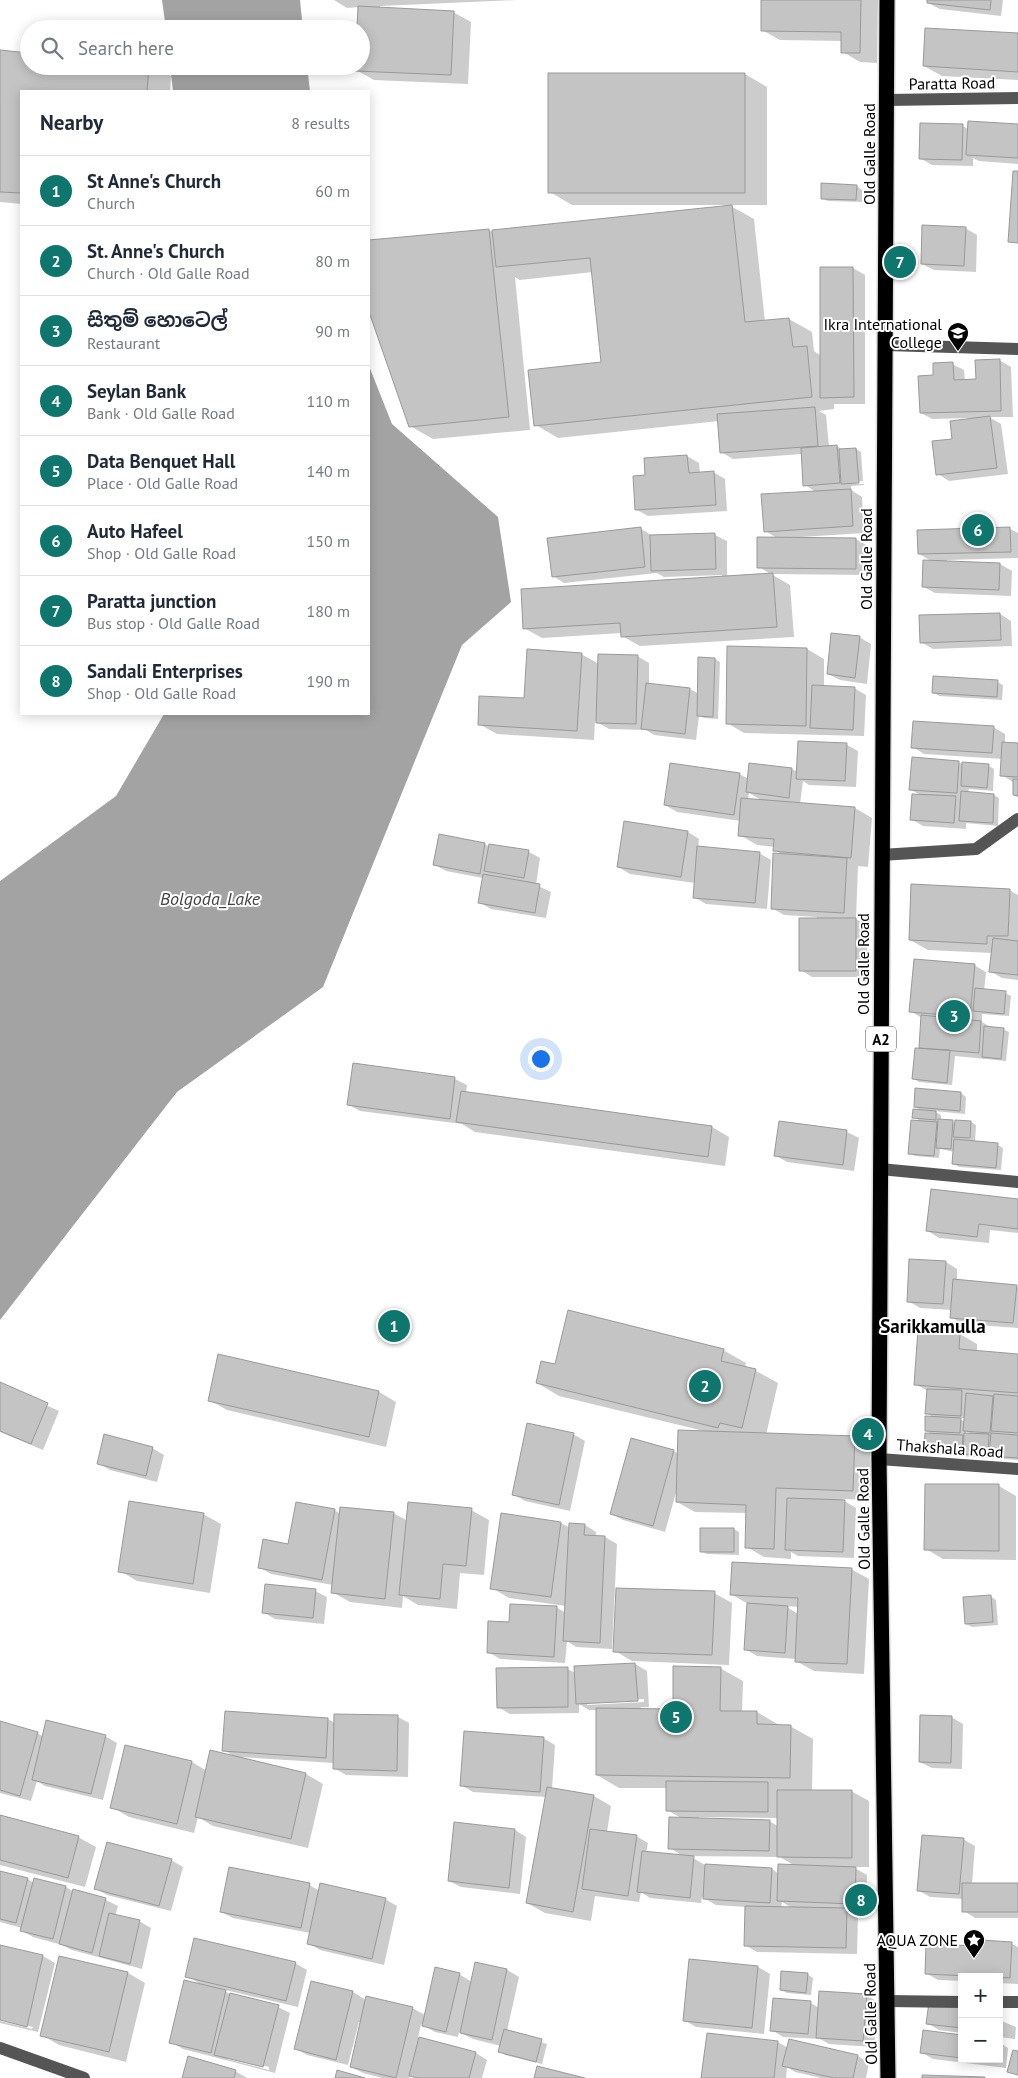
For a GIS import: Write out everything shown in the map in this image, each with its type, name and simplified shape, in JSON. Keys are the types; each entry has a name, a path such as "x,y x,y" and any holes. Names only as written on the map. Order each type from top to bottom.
{"highway":[{"name":"Old Galle Road","path":"887,0 881,855 880,1459 888,2078"}],"street":[{"name":"Paratta Road","path":"887,100 1018,98"},
{"path":"886,344 1018,348"},
{"path":"881,855 976,849 1018,818"},
{"path":"880,1169 1018,1182"},
{"name":"Thakshala Road","path":"880,1459 1018,1470"},
{"path":"887,2001 958,2002"},
{"path":"1003,2002 1018,2002"},
{"path":"0,2048 84,2078"}],"water":[{"path":"162,0 300,0 302,20 165,20"},
{"path":"171,75 308,75 310,90 173,90"},
{"name":"Bolgoda_Lake","path":"370,369 392,424 498,517 511,602 462,645 323,987 177,1092 0,1320 0,881 116,796 163,715 370,715"}],"building":[{"path":"761,0 861,0 860,53 841,53 841,32 761,31"},
{"path":"927,0 991,0 990,10 927,3"},
{"path":"358,6 454,11 451,75 370,72 370,20 357,20"},
{"path":"925,28 1018,33 1018,72 923,66"},
{"path":"0,50 20,52 20,75 148,75 147,90 20,90 20,193 0,192"},
{"path":"548,73 745,73 745,193 548,193"},
{"path":"968,121 1018,124 1018,158 966,155"},
{"path":"920,123 963,124 962,160 919,159"},
{"path":"1013,171 1018,171 1018,243 1008,242"},
{"path":"821,183 857,185 856,200 821,199"},
{"path":"732,205 745,322 789,318 793,347 807,346 812,397 534,426 528,370 601,362 590,258 496,267 492,230"},
{"path":"922,225 966,227 964,266 921,264"},
{"path":"489,229 509,417 409,427 370,315 370,240"},
{"path":"820,267 853,267 854,397 820,398"},
{"path":"1000,359 1001,411 920,413 918,376 933,375 933,363 953,362 954,380 976,379 975,360"},
{"path":"815,407 818,446 720,453 717,414"},
{"path":"990,416 997,468 936,475 932,441 952,439 950,421"},
{"path":"837,445 840,483 803,486 801,448"},
{"path":"856,448 859,483 841,484 839,449"},
{"path":"687,455 689,473 714,471 716,505 635,510 633,476 645,475 644,458"},
{"path":"851,489 853,526 764,532 761,494"},
{"path":"641,527 645,567 552,577 547,538"},
{"path":"1010,527 1011,552 918,554 917,530"},
{"path":"715,533 716,569 651,571 650,535"},
{"path":"757,537 856,538 856,569 757,568"},
{"path":"923,560 1000,563 999,590 922,587"},
{"path":"773,573 777,627 621,637 620,623 523,629 521,589"},
{"path":"1000,613 1001,640 920,643 919,615"},
{"path":"831,633 860,636 855,678 827,674"},
{"path":"727,646 807,648 806,726 726,724"},
{"path":"527,649 582,653 577,731 478,725 479,696 524,698"},
{"path":"598,654 638,655 636,724 596,723"},
{"path":"698,657 715,658 713,717 697,716"},
{"path":"933,676 998,680 997,697 932,693"},
{"path":"646,683 690,688 685,734 641,729"},
{"path":"812,685 855,687 853,730 810,728"},
{"path":"913,721 994,726 992,753 911,748"},
{"path":"798,741 847,743 845,781 796,779"},
{"path":"1002,742 1018,743 1018,777 1000,776"},
{"path":"912,757 959,761 957,793 909,790"},
{"path":"962,762 989,764 987,788 961,786"},
{"path":"670,763 740,773 734,815 664,805"},
{"path":"749,763 792,768 789,798 746,792"},
{"path":"1013,779 1018,779 1018,796 1013,795"},
{"path":"961,791 994,794 993,823 959,821"},
{"path":"912,794 956,796 954,823 910,820"},
{"path":"741,798 855,807 851,858 773,851 774,839 738,836"},
{"path":"624,821 688,831 681,877 617,867"},
{"path":"439,834 485,843 480,874 433,865"},
{"path":"489,844 529,850 524,878 484,871"},
{"path":"697,846 760,852 755,903 693,898"},
{"path":"773,853 847,858 844,913 771,909"},
{"path":"483,874 540,884 535,913 478,903"},
{"path":"911,884 1010,889 1008,936 987,936 987,944 909,940"},
{"path":"799,918 856,918 856,971 799,971"},
{"path":"993,938 1018,941 1018,975 989,972"},
{"path":"914,959 975,964 970,1017 909,1012"},
{"path":"975,988 1006,991 1004,1014 973,1011"},
{"path":"921,1015 981,1021 979,1053 919,1048"},
{"path":"984,1026 1004,1028 1001,1059 982,1057"},
{"path":"915,1048 950,1050 947,1083 912,1079"},
{"path":"353,1063 455,1077 450,1119 347,1105"},
{"path":"915,1088 961,1092 960,1111 914,1107"},
{"path":"461,1091 712,1126 708,1157 456,1122"},
{"path":"913,1109 936,1111 936,1120 912,1118"},
{"path":"938,1119 953,1120 951,1149 936,1148"},
{"path":"911,1120 937,1122 934,1156 908,1154"},
{"path":"955,1120 971,1121 970,1138 953,1137"},
{"path":"779,1121 847,1130 843,1165 774,1156"},
{"path":"954,1139 998,1143 996,1168 952,1164"},
{"path":"931,1189 1018,1199 1018,1229 979,1224 977,1237 926,1231"},
{"path":"909,1259 946,1261 943,1304 907,1302"},
{"path":"953,1279 1017,1285 1013,1323 950,1318"},
{"path":"568,1310 724,1349 721,1361 756,1369 742,1428 720,1423 718,1428 536,1383 541,1361 555,1364"},
{"path":"918,1329 960,1333 959,1349 1018,1354 1018,1393 914,1385"},
{"path":"218,1354 379,1391 369,1437 208,1401"},
{"path":"0,1382 48,1403 31,1444 0,1431"},
{"path":"927,1389 962,1390 961,1416 925,1414"},
{"path":"966,1393 993,1396 990,1433 963,1431"},
{"path":"994,1394 1018,1396 1018,1433 991,1431"},
{"path":"925,1416 961,1418 960,1433 925,1431"},
{"path":"527,1423 574,1433 559,1505 512,1495"},
{"path":"678,1430 855,1436 853,1491 776,1488 774,1549 745,1548 746,1505 676,1502"},
{"path":"925,1433 963,1435 962,1453 924,1451"},
{"path":"964,1433 989,1434 988,1456 963,1454"},
{"path":"991,1433 1018,1435 1018,1458 989,1456"},
{"path":"104,1434 153,1447 146,1476 97,1464"},
{"path":"631,1438 674,1450 653,1526 610,1514"},
{"path":"925,1484 999,1484 999,1551 924,1550"},
{"path":"787,1498 845,1500 843,1552 785,1550"},
{"path":"129,1501 204,1513 193,1584 118,1572"},
{"path":"296,1502 335,1509 322,1580 258,1568 263,1539 288,1544"},
{"path":"408,1502 472,1508 466,1566 443,1564 440,1599 399,1595"},
{"path":"340,1507 394,1512 385,1599 331,1593"},
{"path":"501,1513 561,1522 551,1597 490,1589"},
{"path":"569,1523 585,1524 584,1535 605,1536 600,1643 563,1641"},
{"path":"700,1528 734,1528 734,1552 700,1552"},
{"path":"732,1562 852,1568 847,1664 795,1662 798,1598 730,1595"},
{"path":"265,1584 316,1589 313,1618 262,1613"},
{"path":"616,1588 715,1591 712,1655 613,1652"},
{"path":"991,1595 993,1622 965,1624 963,1597"},
{"path":"747,1603 788,1606 785,1653 744,1650"},
{"path":"510,1604 557,1606 554,1657 487,1653 488,1621 509,1622"},
{"path":"635,1663 638,1701 576,1704 574,1666"},
{"path":"673,1666 721,1667 720,1711 757,1711 757,1724 791,1725 790,1778 596,1775 596,1708 673,1709"},
{"path":"568,1667 568,1707 497,1708 496,1668"},
{"path":"225,1711 328,1718 326,1758 222,1751"},
{"path":"334,1714 398,1715 397,1771 333,1769"},
{"path":"920,1715 952,1716 951,1763 919,1762"},
{"path":"46,1720 106,1735 91,1794 32,1780"},
{"path":"0,1721 38,1732 20,1796 0,1790"},
{"path":"464,1731 544,1737 540,1792 460,1786"},
{"path":"125,1745 192,1761 177,1824 110,1808"},
{"path":"210,1750 306,1773 291,1839 195,1817"},
{"path":"666,1781 768,1782 768,1812 666,1811"},
{"path":"547,1787 594,1795 573,1912 526,1903"},
{"path":"777,1790 852,1790 852,1858 777,1857"},
{"path":"0,1815 79,1836 68,1878 0,1860"},
{"path":"669,1817 770,1820 769,1851 668,1849"},
{"path":"454,1822 515,1829 509,1888 448,1881"},
{"path":"590,1829 637,1835 628,1896 582,1889"},
{"path":"922,1835 964,1838 959,1894 917,1891"},
{"path":"107,1842 172,1859 159,1906 94,1889"},
{"path":"642,1851 694,1856 690,1898 637,1892"},
{"path":"705,1864 772,1868 770,1903 703,1899"},
{"path":"778,1864 856,1867 855,1904 777,1901"},
{"path":"229,1867 310,1883 301,1928 220,1912"},
{"path":"0,1871 28,1878 16,1923 0,1919"},
{"path":"34,1878 66,1886 53,1939 20,1931"},
{"path":"320,1883 386,1898 372,1959 307,1944"},
{"path":"962,1883 1018,1883 1018,1912 962,1912"},
{"path":"73,1889 106,1898 92,1953 59,1944"},
{"path":"745,1906 847,1908 846,1948 744,1946"},
{"path":"109,1913 140,1920 130,1964 99,1956"},
{"path":"194,1938 296,1962 286,2001 185,1977"},
{"path":"981,1940 1012,1942 1010,1978 1003,1978 1003,1973 958,1973 958,1976 925,1974 926,1944 981,1946"},
{"path":"0,1945 43,1955 27,2027 0,2020"},
{"path":"59,1956 128,1972 109,2052 40,2036"},
{"path":"689,1959 758,1966 752,2028 683,2021"},
{"path":"475,1962 507,1969 492,2040 460,2033"},
{"path":"435,1967 460,1973 446,2032 422,2026"},
{"path":"781,1971 808,1973 806,1993 780,1990"},
{"path":"184,1980 226,1990 211,2053 169,2043"},
{"path":"311,1981 353,1991 336,2060 294,2049"},
{"path":"819,1991 867,1994 863,2041 816,2038"},
{"path":"230,1993 279,2005 263,2067 214,2055"},
{"path":"366,1996 413,2007 396,2078 350,2067"},
{"path":"773,1998 811,2001 808,2034 770,2031"},
{"path":"929,2002 958,2006 958,2028 926,2024"},
{"path":"504,2029 542,2039 536,2062 498,2052"},
{"path":"923,2030 958,2034 958,2058 920,2053"},
{"path":"707,2033 778,2041 774,2078 701,2078"},
{"path":"419,2037 476,2052 469,2078 418,2078 409,2076"},
{"path":"789,2039 858,2055 853,2078 834,2078 782,2066"},
{"path":"1013,2050 1018,2051 1018,2075 1007,2072"},
{"path":"188,2056 236,2070 234,2078 182,2078"},
{"path":"537,2066 585,2078 534,2078"},
{"path":"337,2070 365,2078 335,2078"},
{"path":"922,2075 985,2077 985,2078 922,2078"}],"place":[{"name":"Paratta junction","path":"900,262"},
{"name":"Ikra International College","path":"958,352"},
{"name":"Auto Hafeel","path":"978,530"},
{"name":"සිතුම් හොටෙල්","path":"954,1016"},
{"name":"St Anne's Church","path":"394,1326"},
{"name":"St. Anne's Church","path":"705,1386"},
{"name":"Seylan Bank","path":"868,1434"},
{"name":"Data Benquet Hall","path":"676,1717"},
{"name":"Sandali Enterprises","path":"861,1900"},
{"name":"AQUA ZONE","path":"974,1959"}],"district":[{"name":"Sarikkamulla","path":"933,1326"}]}
